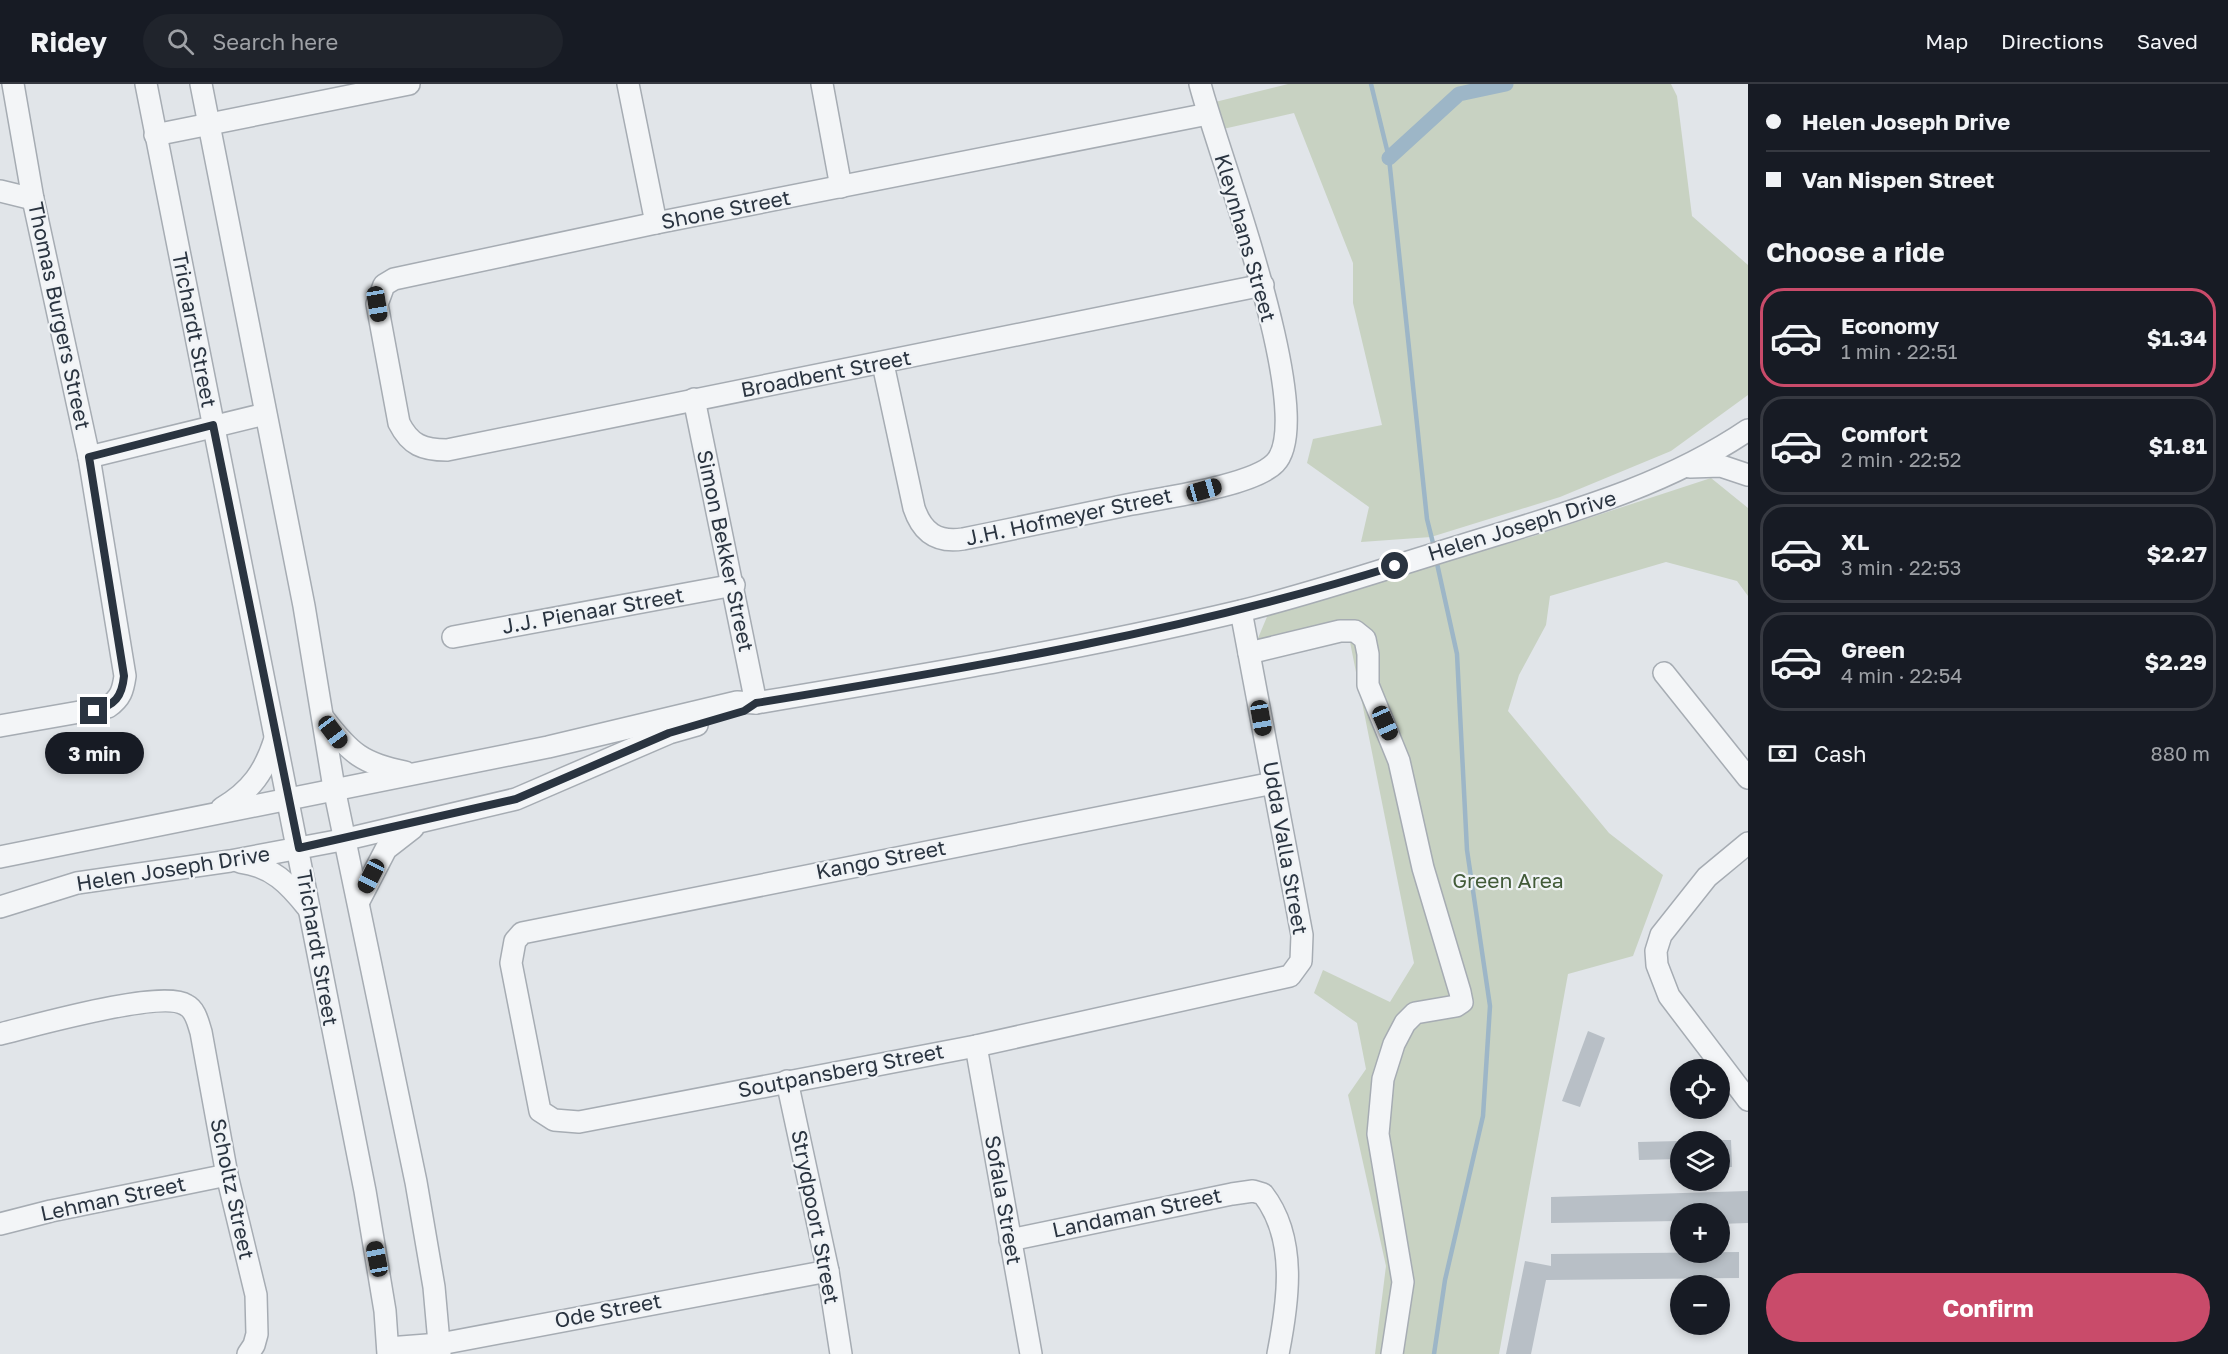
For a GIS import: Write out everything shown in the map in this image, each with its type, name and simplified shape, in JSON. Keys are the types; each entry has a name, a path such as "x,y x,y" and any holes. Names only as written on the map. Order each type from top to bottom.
{"street":[{"name":"Thomas Burgers Street","path":"0,726 108,707 118,700 123,690 123,662 89,457 33,198 13,84"},
{"name":"Trichardt Street","path":"146,84 275,739 299,848 377,1259 388,1351"},
{"path":"201,84 304,606 334,788 416,1182 434,1287 440,1349"},
{"path":"155,135 210,122 409,84"},
{"path":"628,84 656,223"},
{"path":"822,84 841,187"},
{"name":"Kleynhans Street","path":"1200,84 1263,285 1287,409 1284,444 1275,463"},
{"name":"Shone Street","path":"399,423 377,304 384,285 394,279 656,223 1208,114"},
{"path":"0,191 33,198"},
{"name":"Broadbent Street","path":"399,423 406,436 415,444 428,450 447,450 694,399 883,364 1263,285"},
{"name":"J.H. Hofmeyer Street","path":"883,364 914,507 919,522 928,533 939,539 951,541 1204,490 1258,474 1275,463"},
{"name":"Simon Bekker Street","path":"694,399 734,585 756,703"},
{"path":"89,457 265,414"},
{"name":"Helen Joseph Drive","path":"0,857 334,788 548,747 737,702 756,703 941,672 1241,611 1559,516 1621,495 1681,469 1730,443 1748,430"},
{"path":"1730,443 1748,470"},
{"path":"1681,469 1721,466 1748,475"},
{"name":"J.J. Pienaar Street","path":"453,637 734,585"},
{"name":"Udda Valla Street","path":"1241,611 1302,936 1301,961 1290,976"},
{"path":"1249,653 1348,630 1361,634 1365,639 1368,654 1368,685 1399,761 1423,868 1460,992 1462,1002 1456,1006 1426,1009 1415,1013 1405,1023 1388,1060 1383,1079 1378,1134 1402,1282 1392,1354"},
{"path":"1664,673 1748,778"},
{"name":"Helen Joseph Drive","path":"0,907 78,884 230,861 346,839 427,821 540,791 669,733 744,711 756,703"},
{"path":"320,714 343,744 357,756 375,765 414,774"},
{"path":"211,814 243,794 257,780 275,739"},
{"name":"Kango Street","path":"511,963 515,941 522,933 532,930 1273,783"},
{"path":"359,901 386,849 405,832 427,821"},
{"path":"1748,843 1707,877 1660,935 1656,951 1657,965 1669,996 1748,1100"},
{"path":"230,861 255,865 285,880 310,911"},
{"name":"Soutpansberg Street","path":"511,963 536,1098 546,1118 561,1122 579,1122 976,1046 1290,976"},
{"name":"Scholtz Street","path":"0,1034 158,1000 185,1004 194,1012 201,1032 227,1175 256,1295 258,1313 251,1350"},
{"name":"Sofala Street","path":"976,1046 1031,1354"},
{"name":"Strydpoort Street","path":"787,1081 828,1271 841,1354"},
{"name":"Lehman Street","path":"0,1224 51,1211 227,1175"},
{"name":"Landaman Street","path":"1010,1240 1232,1194 1253,1191 1263,1194 1280,1222 1287,1267 1288,1293 1278,1354"},
{"name":"Ode Street","path":"388,1351 440,1349 828,1271"}],"green space":[{"path":"1288,84 1671,84 1677,96 1692,216 1748,265 1748,395 1671,451 1560,497 1431,537 1361,542 1369,507 1307,463 1313,439 1382,425 1353,303 1353,263 1294,113 1223,129 1211,103"},
{"name":"Green Area","path":"1711,478 1748,508 1748,596 1737,581 1666,562 1550,596 1546,625 1519,675 1508,711 1609,833 1663,875 1633,956 1568,974 1499,1354 1375,1354 1386,1266 1348,1095 1366,1069 1357,1023 1314,993 1323,970 1390,1002 1414,963 1346,622 1256,643 1269,612 1534,536"}],"building":[{"path":"1588,1031 1605,1038 1580,1107 1562,1101"},
{"path":"1730,1140 1731,1140 1732,1167 1730,1167"},
{"path":"1670,1141 1670,1159 1639,1160 1638,1142"},
{"path":"1748,1191 1748,1223 1730,1224 1730,1203 1670,1203 1670,1221 1551,1223 1551,1197"},
{"path":"1730,1252 1739,1252 1739,1278 1730,1278 1730,1275 1670,1275 1670,1279 1546,1280 1531,1354 1506,1354 1525,1261 1551,1266 1551,1254 1670,1253 1670,1263 1730,1263"}],"waterway":[{"path":"1371,84 1389,158 1427,519 1434,547"},
{"path":"1389,158 1459,94 1506,84"},
{"path":"1434,1354 1445,1280 1483,1116 1490,1006 1467,850 1457,654 1436,559"}],"route":[{"path":"94,711 108,707 118,700 123,690 124,676 89,457 213,425 275,739 299,848 367,835 516,799 540,791 669,733 744,711 756,703 941,672 1241,611 1395,566"}]}
